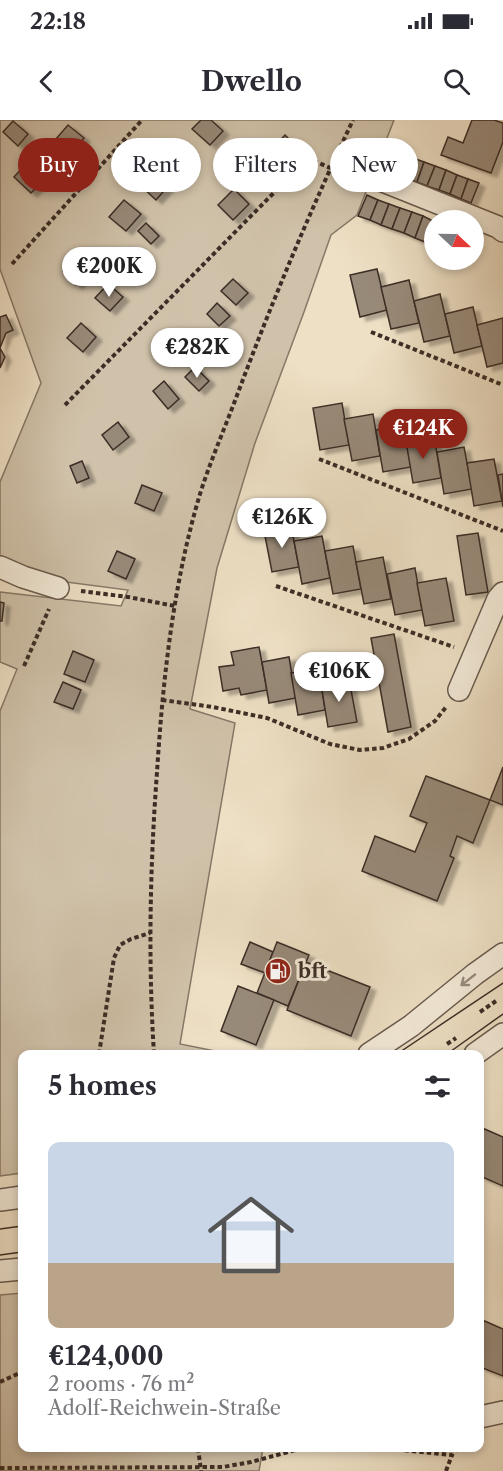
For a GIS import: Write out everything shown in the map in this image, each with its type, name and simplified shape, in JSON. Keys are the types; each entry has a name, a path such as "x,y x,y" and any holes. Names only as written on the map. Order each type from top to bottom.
{"street":[{"path":"410,192 503,231"},
{"path":"0,567 22,577 58,588"},
{"path":"459,690 498,599 503,593"},
{"path":"375,1050 411,1026 503,954"},
{"path":"481,1050 503,1035"},
{"path":"0,1200 18,1198"},
{"path":"0,1271 18,1269"},
{"path":"484,1416 503,1412"}],"path":[{"path":"12,264 142,120"},
{"path":"345,138 353,120"},
{"path":"66,405 308,158 330,169 265,321 201,493 175,606 162,700 152,846 150,933 154,1050"},
{"path":"371,332 503,385"},
{"path":"319,459 503,531"},
{"path":"276,586 474,654"},
{"path":"24,666 58,588 175,606"},
{"path":"162,700 267,718 330,744 360,750 382,748 409,739 435,721 459,690"},
{"path":"100,1050 114,958 120,945 150,933"},
{"path":"480,1012 496,1001"},
{"path":"0,1382 18,1374"},
{"path":"198,1452 200,1469"},
{"path":"0,1468 200,1469 252,1462 288,1452"},
{"path":"422,1452 452,1455"},
{"path":"446,1471 454,1452"}],"shaded area":[{"path":"0,120 394,120 387,138 330,138 330,192 366,192 357,215 331,235 255,443 217,568 190,709 235,723 180,1044 210,1050 18,1050 18,1174 0,1176 0,711 17,669 0,662 0,592 121,606 128,590 66,582 0,560 0,482 41,383 0,269"},
{"path":"18,1293 18,1452 262,1452 259,1471 0,1471 0,1295"}],"building":[{"path":"201,120 211,120 223,131 216,138 213,138 210,145 192,129"},
{"path":"472,120 494,120 503,123 503,142 491,173 441,155 448,137 463,143"},
{"path":"13,121 28,134 25,138 18,138 18,146 3,132"},
{"path":"68,125 84,138 57,138"},
{"path":"418,160 424,162 418,179"},
{"path":"424,162 435,166 427,186 418,182"},
{"path":"435,166 446,170 439,190 427,186"},
{"path":"446,170 457,175 450,194 439,190"},
{"path":"457,175 468,179 461,199 450,194"},
{"path":"468,179 479,183 471,203 461,199"},
{"path":"148,192 163,192 156,200"},
{"path":"231,192 237,192 249,204 233,220 218,205"},
{"path":"367,195 378,200 370,220 358,216"},
{"path":"124,200 141,214 126,231 109,217"},
{"path":"378,200 389,204 381,225 370,220"},
{"path":"389,204 400,208 392,229 381,225"},
{"path":"400,208 412,212 404,233 392,229"},
{"path":"412,212 423,216 415,238 404,233"},
{"path":"423,216 424,242 415,238"},
{"path":"146,223 159,236 151,244 138,231"},
{"path":"77,256 91,270 76,285 63,271"},
{"path":"377,269 387,310 360,317 350,275"},
{"path":"233,279 248,293 236,305 221,291"},
{"path":"409,280 419,323 391,329 381,287"},
{"path":"108,284 123,297 110,311 95,298"},
{"path":"440,294 450,336 424,342 414,301"},
{"path":"217,303 230,316 219,326 207,314"},
{"path":"473,307 482,346 454,353 445,314"},
{"path":"6,315 13,330 6,333 0,348 0,317"},
{"path":"503,318 503,363 487,367 477,325"},
{"path":"81,323 96,337 83,352 67,338"},
{"path":"0,348 5,357 0,368"},
{"path":"195,367 209,381 199,391 185,377"},
{"path":"164,381 179,399 168,409 153,391"},
{"path":"342,403 349,445 320,450 313,408"},
{"path":"373,414 380,456 352,461 344,419"},
{"path":"118,422 129,437 113,450 102,435"},
{"path":"403,425 411,467 383,472 376,430"},
{"path":"434,436 441,478 413,483 406,441"},
{"path":"464,447 472,489 444,494 437,452"},
{"path":"494,459 502,501 474,506 467,463"},
{"path":"82,461 89,478 77,483 70,466"},
{"path":"503,474 503,507 498,475"},
{"path":"142,485 162,493 154,511 135,503"},
{"path":"291,526 299,567 272,572 264,531"},
{"path":"478,533 488,592 466,595 457,536"},
{"path":"322,536 330,578 302,584 294,541"},
{"path":"353,546 361,589 333,594 325,551"},
{"path":"117,551 135,559 126,579 108,571"},
{"path":"383,557 391,599 364,604 356,562"},
{"path":"415,568 422,610 395,615 387,574"},
{"path":"446,578 454,621 425,626 417,583"},
{"path":"0,602 4,603 2,621 0,621"},
{"path":"394,634 411,727 388,732 371,638"},
{"path":"259,647 267,690 241,695 239,688 223,691 219,667 234,665 231,652"},
{"path":"73,651 94,660 85,682 64,674"},
{"path":"289,657 296,698 269,703 262,662"},
{"path":"319,669 325,710 298,715 291,673"},
{"path":"349,679 357,722 328,727 321,684"},
{"path":"63,682 81,690 73,709 54,702"},
{"path":"503,767 503,805 490,800"},
{"path":"426,776 490,800 473,843 457,836 450,856 454,858 437,901 362,871 375,836 415,852 427,823 410,816"},
{"path":"250,942 273,952 265,973 241,964"},
{"path":"277,942 309,955 288,1006 257,993"},
{"path":"306,962 370,987 351,1036 287,1010"},
{"path":"238,986 274,1000 256,1045 221,1031"},
{"path":"484,1129 503,1137 503,1186 484,1178"},
{"path":"484,1321 503,1329 503,1376 484,1369"}],"tram line":[{"path":"403,1050 503,983"},
{"path":"453,1050 503,1014"},
{"path":"0,1229 18,1227"},
{"path":"0,1255 18,1253"}],"place":[{"name":"bft","path":"278,971"}]}
